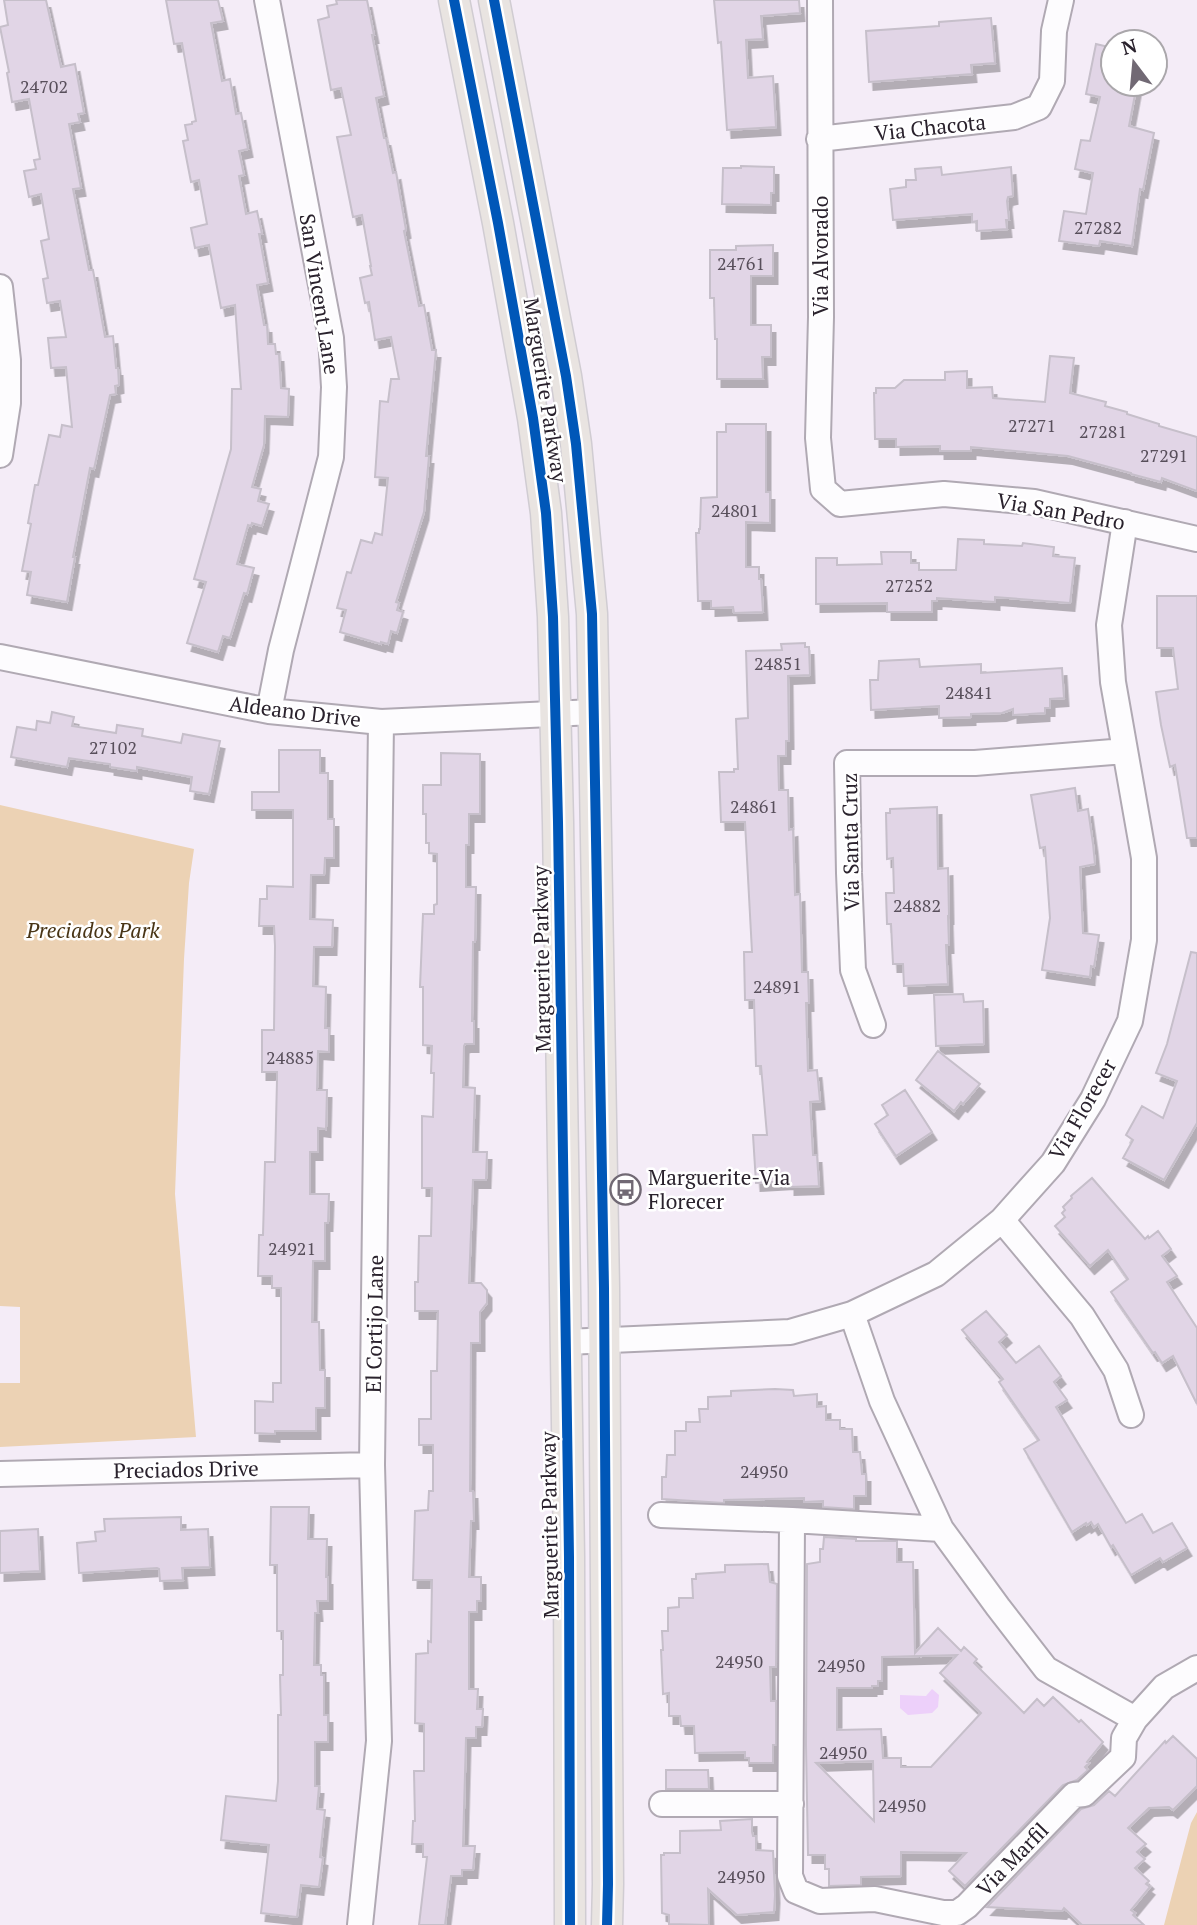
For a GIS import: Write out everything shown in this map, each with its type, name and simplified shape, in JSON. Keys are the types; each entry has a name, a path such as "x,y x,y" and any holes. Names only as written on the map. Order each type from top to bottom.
{"main road":[{"name":"Marguerite Parkway","path":"454,0 533,418 547,526 553,617 569,1558 570,1925"},
{"name":"Marguerite Parkway","path":"494,0 566,376 576,444 592,614 604,1341 607,1925"}],"street":[{"name":"San Vincent Lane","path":"267,0 331,338 334,387 331,457 281,650 269,711"},
{"name":"Via Alvorado","path":"820,0 821,317 818,438 823,489 840,504"},
{"name":"Via Chacota","path":"819,139 1014,117 1038,107 1052,81 1054,31 1061,0"},
{"path":"0,288 8,360 8,403 0,455"},
{"name":"Via San Pedro","path":"840,504 944,494 1034,502 1197,539"},
{"name":"Via Florecer","path":"566,1342 790,1332 852,1314 936,1274 1002,1220 1053,1163 1093,1099 1130,1021 1144,940 1144,858 1113,682 1109,625 1125,522"},
{"name":"Aldeano Drive","path":"0,657 269,711 381,722 594,712"},
{"name":"El Cortijo Lane","path":"360,1925 379,1741 372,1465 381,722"},
{"name":"Via Santa Cruz","path":"873,1025 853,970 847,763 975,763 1125,751"},
{"path":"1002,1220 1082,1316 1116,1370 1130,1415"},
{"path":"852,1314 882,1401 942,1529 1046,1669 1135,1719 1164,1687 1197,1668"},
{"name":"Preciados Drive","path":"0,1474 372,1465"},
{"path":"661,1516 793,1520 942,1529"},
{"name":"Via Marfil","path":"793,1520 790,1876 796,1891 820,1901 875,1899 943,1913 957,1913 967,1906 1074,1795 1084,1794 1123,1756 1124,1738 1135,1719"},
{"path":"662,1804 791,1804"}],"green space":[{"name":"Preciados Park","path":"0,805 194,849 184,959 175,1194 196,1437 0,1447 0,1383 20,1383 20,1307 0,1306"},
{"path":"1197,1812 1197,1925 1164,1925 1191,1823"}],"shaded area":[{"path":"932,1689 939,1695 938,1707 932,1713 908,1715 900,1708 900,1695 926,1696"}],"building":[{"path":"4,0 46,0 61,67 75,64 84,113 78,114 80,122 69,124 81,188 73,189 89,270 93,270 105,337 113,336 118,368 119,385 115,386 116,394 110,395 94,469 90,468 67,602 27,595 31,572 22,571 35,485 38,485 49,435 60,437 62,425 72,427 66,367 51,368 48,338 66,337 60,301 47,303 43,279 48,278 41,241 49,239 41,194 29,197 24,171 36,169 34,160 40,159 29,99 12,102 0,27 8,25"},
{"path":"166,0 218,0 223,21 211,23 222,81 230,79 236,114 241,113 248,149 239,151 244,175 239,176 246,214 257,211 262,234 259,234 268,283 257,285 264,325 267,325 268,344 275,344 276,354 279,354 281,388 289,389 288,417 265,416 264,445 252,487 261,489 258,501 269,504 262,526 252,523 251,526 248,525 237,564 254,568 230,638 223,636 218,652 187,643 206,582 194,579 231,449 232,389 241,389 235,305 221,308 209,245 195,248 191,228 207,224 199,180 191,182 183,141 188,140 185,125 196,121 182,43 174,44"},
{"path":"336,0 367,0 384,96 376,98 393,173 396,172 419,306 424,305 432,350 436,350 426,456 429,456 424,512 396,602 399,603 397,610 403,612 397,633 391,631 388,644 340,632 346,610 337,608 347,572 351,573 361,540 372,543 375,533 382,535 388,478 375,477 380,401 388,402 391,379 399,379 391,337 375,340 369,302 365,303 360,278 372,275 371,266 362,215 353,217 337,137 351,135 341,88 331,90 318,20 329,17 327,6 337,4"},
{"path":"714,0 799,0 800,13 761,16 763,39 746,40 748,78 773,76 776,127 727,130 721,42 718,43"},
{"path":"991,18 995,63 971,65 972,74 869,82 866,31 939,26 939,22"},
{"path":"1096,44 1099,45 1099,97 1086,94"},
{"path":"1100,98 1134,98 1129,126 1154,133 1143,190 1140,189 1132,246 1100,241 1099,246 1059,241 1064,211 1086,214 1093,173 1075,169 1081,140 1090,141"},
{"path":"774,167 771,205 722,204 723,168"},
{"path":"941,167 942,175 1011,167 1013,196 1008,197 1007,201 1007,229 977,231 977,221 972,222 972,214 893,220 890,189 906,187 906,180 916,180 915,169"},
{"path":"773,245 773,276 751,276 751,325 771,325 771,357 762,357 763,379 717,379 714,298 710,298 710,250"},
{"path":"1050,356 1074,358 1070,393 1106,402 1105,406 1197,437 1197,491 1162,478 1161,482 1068,456 971,447 971,451 940,451 940,446 896,447 896,439 875,439 876,388 895,388 904,380 945,380 945,372 967,371 967,388 992,387 993,398 1045,402"},
{"path":"726,424 766,424 766,492 770,492 770,523 746,522 746,567 759,567 763,612 734,613 733,607 711,608 711,601 698,601 696,533 699,533 700,529 701,498 717,497 717,432 726,432"},
{"path":"958,539 984,540 984,544 1022,546 1023,543 1054,547 1053,556 1075,558 1070,603 995,597 995,602 937,598 937,601 932,601 932,612 887,612 887,603 816,604 816,558 837,558 837,565 882,564 881,552 911,552 911,563 919,563 919,570 956,570"},
{"path":"1157,596 1197,596 1197,838 1187,838 1175,765 1170,767 1161,725 1156,692 1178,689 1173,648 1157,648"},
{"path":"805,643 805,647 809,647 810,675 788,676 789,741 786,741 786,756 778,756 779,790 788,790 789,830 793,829 795,895 800,894 802,972 808,972 808,1071 817,1070 820,1101 810,1102 813,1155 817,1155 819,1186 790,1187 790,1181 756,1183 753,1135 767,1135 761,1066 756,1066 754,1000 745,1000 744,952 752,952 745,822 721,822 719,772 734,772 734,769 738,769 736,719 748,718 746,651 782,650 781,644"},
{"path":"919,659 920,667 981,664 981,673 1062,668 1064,698 1050,699 1050,708 1045,708 1045,713 1013,715 1013,709 1002,713 971,714 971,717 939,718 939,706 871,710 870,680 878,680 879,661"},
{"path":"52,712 74,717 72,726 116,733 117,725 143,729 142,736 181,743 183,734 220,741 209,794 190,791 192,777 137,767 137,771 110,767 110,764 69,758 67,767 11,757 17,727 36,730 37,721 50,723"},
{"path":"279,750 320,750 320,773 328,773 328,819 334,819 334,858 325,858 324,875 311,875 310,919 333,920 332,947 314,947 313,986 326,987 325,1028 329,1028 329,1052 318,1051 317,1090 327,1090 326,1129 318,1128 318,1152 310,1152 310,1194 329,1194 328,1223 325,1223 325,1261 313,1261 312,1322 319,1322 320,1370 325,1370 325,1408 316,1408 316,1431 275,1431 275,1434 255,1433 255,1401 273,1402 273,1383 281,1383 281,1288 272,1288 272,1276 258,1276 259,1235 263,1235 265,1162 275,1162 277,1080 277,1072 262,1072 262,1030 274,1030 274,926 259,926 260,899 267,899 267,886 293,887 293,810 252,810 252,792 279,792"},
{"path":"441,753 480,754 480,814 469,814 469,845 466,845 466,887 476,887 473,942 474,1044 464,1046 463,1087 475,1088 473,1152 487,1152 486,1180 473,1180 469,1283 481,1283 487,1290 487,1303 480,1312 480,1343 471,1343 470,1491 473,1491 474,1521 471,1521 469,1577 481,1577 481,1601 477,1601 477,1612 469,1612 469,1689 478,1689 477,1709 483,1709 482,1727 476,1727 476,1738 466,1738 463,1846 475,1846 473,1870 462,1870 462,1876 451,1876 445,1925 419,1925 427,1857 423,1857 423,1844 412,1844 415,1821 414,1771 424,1771 424,1724 415,1723 416,1654 428,1653 428,1641 431,1642 432,1580 413,1580 415,1511 428,1510 429,1491 433,1491 433,1445 419,1445 419,1419 431,1419 431,1371 437,1371 438,1311 415,1311 419,1236 431,1236 432,1188 422,1188 422,1116 433,1117 434,1073 431,1073 432,1046 423,1045 423,987 420,987 423,914 434,914 434,905 437,904 437,854 429,853 429,843 426,843 423,785 441,785"},
{"path":"1075,788 1078,811 1088,809 1095,864 1080,867 1083,933 1099,935 1090,977 1042,970 1050,918 1045,847 1040,848 1031,795"},
{"path":"937,807 938,869 948,868 948,984 904,986 903,964 893,964 891,924 887,924 886,893 894,893 893,858 887,859 886,813 890,813 890,809"},
{"path":"1191,952 1197,953 1197,1123 1164,1180 1123,1158 1133,1140 1126,1135 1142,1106 1163,1118 1177,1081 1156,1073 1167,1044"},
{"path":"963,994 964,1002 983,1001 984,1044 936,1046 934,995"},
{"path":"938,1051 980,1084 954,1111 916,1080"},
{"path":"905,1090 932,1132 896,1156 875,1124 888,1115 882,1105"},
{"path":"1092,1178 1145,1239 1158,1231 1171,1249 1162,1256 1177,1276 1167,1282 1197,1328 1197,1404 1173,1356 1162,1363 1111,1292 1128,1279 1108,1250 1090,1266 1055,1226 1065,1217 1062,1213 1065,1210 1063,1207 1071,1196"},
{"path":"986,1311 1007,1335 999,1342 1016,1363 1039,1346 1061,1376 1054,1382 1067,1400 1056,1407 1126,1523 1142,1514 1153,1533 1172,1523 1187,1548 1163,1562 1160,1558 1131,1575 1098,1524 1094,1527 1091,1522 1087,1525 1086,1523 1072,1532 1024,1449 1039,1440 999,1382 1003,1379 962,1330"},
{"path":"793,1390 794,1396 817,1394 817,1407 826,1406 826,1420 840,1420 840,1429 852,1429 853,1452 860,1452 862,1474 866,1474 866,1496 854,1496 854,1509 823,1507 823,1501 804,1502 804,1498 724,1500 724,1503 662,1499 662,1477 666,1477 667,1455 675,1455 675,1431 686,1431 686,1422 700,1422 699,1409 708,1409 708,1397 731,1396 731,1391"},
{"path":"271,1507 309,1507 308,1539 327,1539 328,1601 317,1601 314,1665 321,1665 321,1675 324,1675 324,1715 328,1715 328,1742 315,1742 315,1786 319,1786 317,1809 325,1810 320,1857 323,1858 319,1887 301,1885 297,1917 261,1913 269,1845 221,1840 226,1796 276,1801 283,1631 277,1631 277,1565 270,1565"},
{"path":"181,1517 181,1530 208,1529 210,1567 182,1568 183,1580 160,1581 157,1568 79,1573 77,1543 96,1541 95,1532 105,1531 104,1519"},
{"path":"38,1529 40,1571 0,1573 0,1531"},
{"path":"824,1537 856,1541 897,1541 897,1562 913,1562 915,1653 938,1628 961,1651 964,1647 977,1659 974,1663 1024,1713 1037,1699 1044,1706 1053,1697 1103,1742 1087,1762 1089,1763 1085,1767 1088,1770 1077,1780 1063,1785 965,1886 949,1871 966,1853 901,1852 901,1876 861,1877 861,1885 829,1886 829,1869 825,1869 825,1855 808,1855 807,1564 820,1562 820,1549 823,1549","holes":["957,1655 940,1673 981,1713 931,1767 901,1767 901,1758 883,1758 881,1729 837,1730 837,1688 878,1686 878,1681 882,1681 882,1657","873,1761 874,1821 816,1763"]},
{"path":"768,1564 770,1582 777,1584 776,1667 770,1667 771,1701 776,1701 776,1745 773,1745 773,1763 749,1763 745,1752 695,1753 694,1726 681,1726 680,1716 669,1716 669,1693 663,1694 662,1631 668,1631 668,1608 679,1607 679,1598 693,1598 692,1579 696,1579 696,1574 725,1572 725,1565"},
{"path":"1173,1736 1197,1759 1197,1786 1173,1810 1169,1807 1149,1808 1128,1828 1146,1844 1137,1852 1145,1859 1135,1868 1149,1881 1146,1884 1150,1887 1131,1910 1144,1925 1082,1925 1064,1908 1062,1911 987,1907 1081,1809 1094,1805 1109,1791 1115,1796 1165,1741 1166,1743"},
{"path":"666,1770 708,1770 709,1789 666,1789"},
{"path":"752,1819 756,1850 773,1851 774,1912 737,1915 708,1889 709,1925 669,1924 669,1915 662,1913 661,1855 680,1853 680,1831 721,1830 720,1821"}],"cycle path":[{"path":"454,0 533,418 546,513 553,617 569,1557 570,1925"},
{"path":"494,0 566,376 576,444 592,614 604,1288 607,1925"}],"place":[{"name":"Marguerite-Via Florecer","path":"625,1189"}]}
